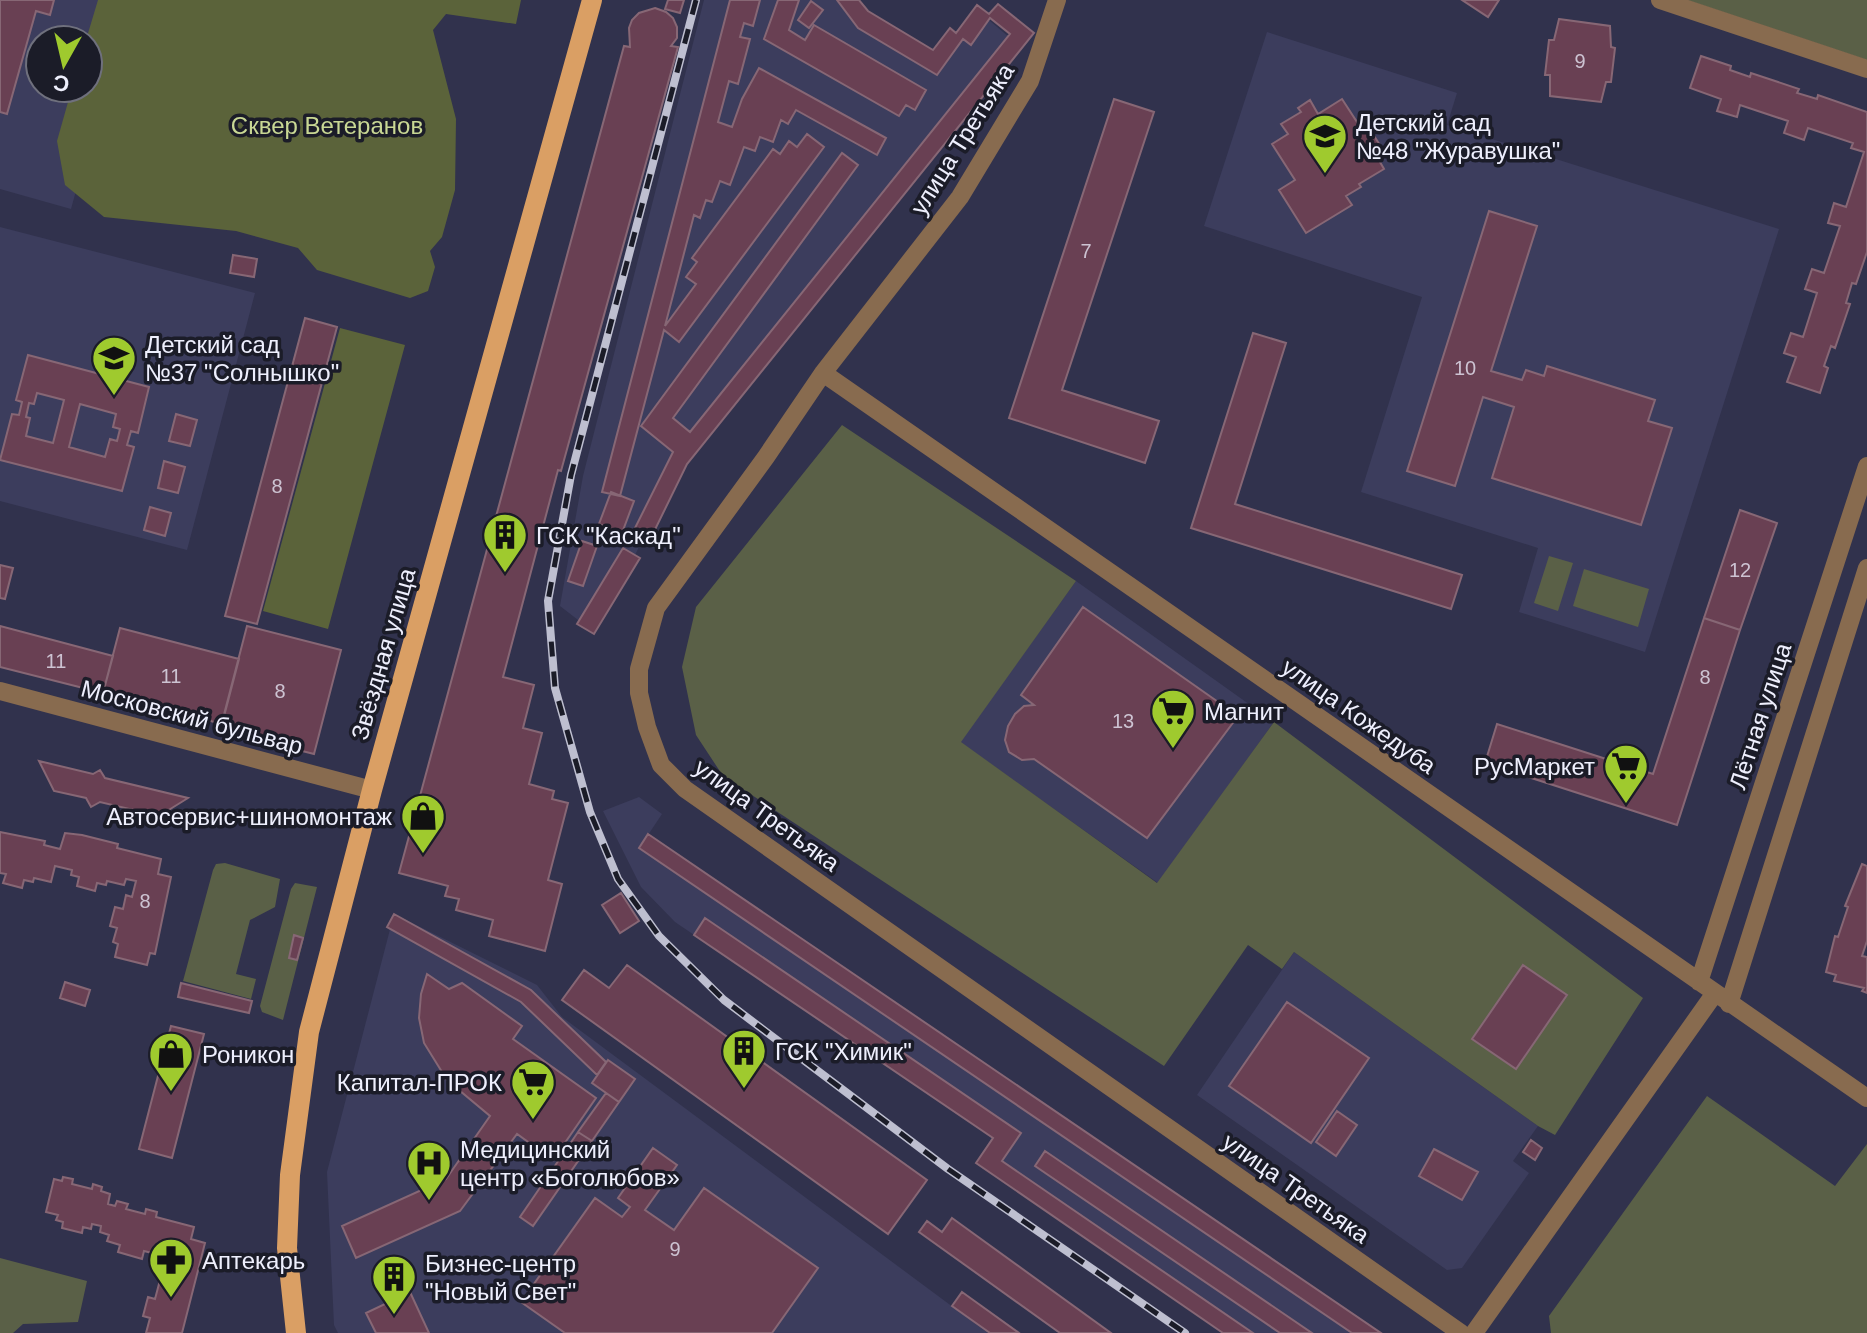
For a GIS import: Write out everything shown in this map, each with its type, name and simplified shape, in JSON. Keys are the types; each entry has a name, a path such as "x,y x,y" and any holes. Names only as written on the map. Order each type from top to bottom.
{"main road":[{"name":"Звёздная улица","path":"296,1333 287,1248 290,1175 309,1032 372,790 592,0"}],"street":[{"name":"улица Третьяка","path":"1057,0 1030,81 960,197 823,373 656,608 639,669 639,693 647,727 661,765 685,789 1461,1333"},
{"path":"1660,0 1867,69"},
{"name":"улица Кожедуба","path":"823,373 1867,1098"},
{"name":"Лётная улица","path":"1699,982 1867,466"},
{"path":"1474,1333 1722,998 1867,568"},
{"name":"Московский бульвар","path":"0,691 372,790"}],"shaded area":[{"path":"0,0 128,0 104,88 104,24 24,24 24,104 100,104 71,209 0,189"},
{"path":"704,0 853,0 862,15 941,61 977,10 1016,43 685,453 636,553 591,630 560,606 583,476"},
{"path":"1267,32 1457,93 1447,125 1779,229 1645,652 1519,612 1538,548 1361,492 1422,297 1204,226"},
{"name":"Детский сад №37 \"Солнышко\"","path":"0,227 255,293 187,550 0,501"},
{"path":"1076,581 1274,722 1158,883 960,742"},
{"path":"639,797 662,814 648,835 1381,1333 1223,1333 976,1163 992,1137 675,922 641,887 603,811"},
{"path":"394,914 537,985 562,1017 988,1333 338,1333 334,1325 327,1172"},
{"path":"1294,952 1538,1126 1513,1161 1529,1173 1462,1268 1447,1270 1197,1095"}],"green space":[{"name":"Сквер Ветеранов","path":"98,0 521,0 516,24 446,14 433,30 456,119 455,190 442,237 430,251 435,267 428,291 410,298 317,270 298,248 236,231 104,217 65,185 57,141 67,104 104,104 104,24 91,24"},
{"path":"1687,0 1867,0 1867,60"},
{"path":"340,328 405,345 328,629 263,611"},
{"path":"842,425 1076,581 961,742 1157,883 1274,722 1643,998 1555,1135 1294,952 1282,969 1248,945 1164,1066 723,776 696,735 682,667 696,607"},
{"path":"1549,556 1573,563 1558,611 1534,603"},
{"path":"1584,569 1649,589 1638,627 1573,606"},
{"path":"225,863 280,879 275,907 250,920 236,974 256,979 251,999 183,981 213,870 216,864"},
{"path":"295,883 317,887 283,1020 262,1012 260,1006"},
{"path":"1707,1096 1835,1186 1867,1144 1867,1333 1551,1333 1549,1316"},
{"path":"0,1258 87,1281 78,1322 23,1324 13,1333 0,1333"}],"building":[{"path":"0,0 54,0 50,15 36,11 32,24 24,24 24,54 7,114 0,112"},
{"path":"668,0 684,0 680,13 665,9"},
{"path":"730,0 760,0 753,26 744,23 740,37 750,39 738,84 729,81 718,122 732,127 742,99 759,68 886,138 877,155 796,110 788,124 781,120 773,142 760,137 755,151 744,147 730,185 720,181 712,202 706,200 700,218 694,215 665,326 696,284 686,277 697,262 692,258 773,149 780,154 789,141 797,147 807,134 824,147 679,342 664,330 620,496 602,492"},
{"path":"778,0 799,0 789,30 805,40 814,25 926,90 915,110 906,105 899,116 764,39"},
{"path":"837,0 859,0 868,11 933,50 950,28 956,33 977,5 989,14 998,4 1034,33 687,464 647,546 630,538 673,452 641,426 842,153 858,165 673,418 690,432 1010,34 990,18 971,45 963,39 937,75 858,28"},
{"path":"1462,0 1499,0 1488,17"},
{"path":"811,1 823,10 809,28 798,20"},
{"name":"ГСК \"Каскад\"","path":"655,8 673,18 677,38 671,46 678,47 561,471 558,470 503,677 534,685 523,728 542,733 529,784 554,791 552,799 568,803 548,880 562,884 545,951 489,936 493,920 456,910 459,899 445,896 448,886 399,873 624,46 630,47 629,28 639,13"},
{"path":"1559,19 1610,26 1611,47 1615,48 1611,82 1606,82 1601,102 1550,96 1550,75 1545,75 1549,40 1554,40"},
{"path":"1701,56 1731,66 1730,70 1750,77 1751,73 1799,89 1797,93 1817,99 1818,95 1867,112 1867,252 1856,284 1852,283 1846,303 1850,304 1835,348 1831,346 1824,366 1828,368 1820,393 1787,382 1796,357 1784,353 1791,333 1803,337 1817,293 1805,289 1812,269 1824,273 1840,226 1828,223 1834,203 1846,207 1864,152 1851,148 1853,143 1808,128 1804,140 1784,133 1788,121 1740,105 1737,117 1717,111 1721,99 1690,88"},
{"path":"1114,99 1154,112 1062,390 1159,421 1145,463 1009,418"},
{"path":"1342,99 1359,125 1371,117 1377,127 1371,131 1383,150 1376,155 1384,169 1346,196 1352,205 1306,233 1279,190 1295,180 1272,144 1288,134 1281,124 1301,112 1298,108 1310,100 1318,114"},
{"path":"1489,211 1537,226 1491,371 1522,380 1526,370 1544,376 1547,366 1655,400 1648,421 1672,428 1641,525 1492,478 1514,407 1483,397 1455,486 1407,471"},
{"path":"233,255 257,259 254,277 230,273"},
{"path":"305,318 337,327 257,624 225,616"},
{"path":"1253,333 1286,343 1235,504 1462,575 1451,609 1191,528"},
{"path":"28,355 149,387 138,433 131,431 127,445 134,447 122,491 0,460 12,414 19,415 22,402 16,400","holes":["37,393 64,400 53,443 26,436 29,403 34,404","80,404 116,414 113,427 120,429 117,441 110,439 105,457 69,447"]},
{"path":"176,414 197,420 190,446 169,441"},
{"path":"164,461 185,467 178,493 158,488"},
{"path":"611,492 634,501 622,533 599,524"},
{"path":"150,507 171,513 165,536 144,530"},
{"path":"1740,510 1777,523 1740,630 1704,618"},
{"path":"582,541 597,546 583,586 568,581"},
{"path":"623,548 640,558 594,634 577,624"},
{"path":"0,565 13,568 5,599 0,598"},
{"path":"1083,607 1238,716 1147,838 1034,759 1022,760 1009,752 1005,740 1015,714 1024,706 1034,705 1021,695"},
{"path":"1704,618 1740,630 1677,825 1485,763 1497,724 1653,774"},
{"path":"0,626 113,656 103,693 0,667"},
{"path":"247,626 341,650 314,754 220,730"},
{"path":"120,628 239,659 222,724 103,693"},
{"path":"39,761 93,774 100,770 105,778 188,798 159,816 100,802 91,807 86,798 54,791"},
{"path":"0,832 45,841 44,845 60,849 65,833 82,835 161,859 158,874 171,877 155,954 150,953 147,965 115,957 118,944 113,942 117,928 110,926 115,907 123,909 126,895 132,897 136,881 126,879 124,885 107,881 106,885 97,883 95,891 77,886 79,877 71,875 72,870 55,866 51,882 34,878 33,882 24,880 22,888 3,883 6,874 0,873"},
{"path":"648,834 1381,1333 1352,1333 639,848"},
{"path":"1862,864 1867,866 1867,941 1862,956 1867,957 1867,993 1862,991 1864,988 1834,981 1836,975 1826,972 1835,936 1838,937 1848,907 1845,906"},
{"path":"621,893 639,921 620,933 602,905"},
{"path":"394,914 531,990 606,1062 597,1075 521,1002 387,927"},
{"path":"705,918 1021,1133 1002,1161 1253,1333 1223,1333 976,1163 993,1138 694,935"},
{"path":"294,935 303,938 297,960 289,958"},
{"name":"ГСК \"Химик\"","path":"627,965 927,1180 888,1234 562,1000 584,970 609,988"},
{"path":"1523,965 1567,995 1516,1069 1472,1039"},
{"name":"Капитал-ПРОК","path":"427,974 449,989 462,983 522,1026 513,1039 596,1098 553,1160 517,1134 460,1211 356,1258 342,1226 446,1179 490,1116 447,1080 424,1043 419,1018"},
{"path":"65,982 90,990 85,1006 60,998"},
{"path":"181,983 252,1001 249,1013 178,997"},
{"path":"1287,1002 1369,1058 1311,1143 1229,1086"},
{"path":"171,1026 204,1034 172,1158 139,1149"},
{"path":"608,1060 635,1079 619,1102 592,1083"},
{"path":"606,1093 619,1102 592,1141 578,1132"},
{"path":"1337,1111 1357,1125 1336,1156 1316,1142"},
{"path":"578,1132 592,1141 533,1226 520,1217"},
{"path":"1531,1140 1542,1148 1535,1160 1523,1152"},
{"path":"653,1148 677,1165 645,1210 674,1230 704,1188 818,1268 772,1333 565,1333 521,1302 595,1198 622,1217 630,1207 618,1198"},
{"path":"1434,1149 1478,1172 1462,1200 1419,1176"},
{"path":"1045,1151 1312,1333 1280,1333 1035,1166"},
{"path":"63,1177 73,1179 72,1184 92,1189 93,1184 102,1187 101,1191 110,1194 108,1204 115,1206 117,1201 128,1204 126,1209 145,1214 146,1209 157,1212 156,1217 194,1227 191,1239 205,1243 182,1333 146,1333 150,1318 143,1316 148,1297 155,1299 168,1250 158,1247 156,1254 144,1251 142,1259 118,1252 120,1245 107,1241 109,1235 100,1232 101,1226 92,1224 91,1229 83,1227 82,1233 62,1228 63,1222 56,1220 58,1215 46,1212 54,1179 62,1181"},
{"path":"952,1218 1111,1333 1060,1333 919,1232 927,1221 942,1232"},
{"name":"Бизнес-центр \"Новый Свет\"","path":"410,1292 429,1333 376,1333 366,1313"},
{"path":"962,1292 1019,1333 990,1333 952,1306"}],"railway":[{"path":"696,0 571,475 548,601 555,688 590,812 618,879 659,936 724,1000 948,1169 1185,1333"}],"place":[{"name":"Детский сад №48 \"Журавушка\"","path":"1325,175"},
{"name":"Детский сад №37 \"Солнышко\"","path":"114,397"},
{"name":"ГСК \"Каскад\"","path":"505,574"},
{"name":"Магнит","path":"1173,750"},
{"name":"РусМаркет","path":"1626,805"},
{"name":"Автосервис+шиномонтаж","path":"423,855"},
{"name":"ГСК \"Химик\"","path":"744,1090"},
{"name":"Роникон","path":"171,1093"},
{"name":"Капитал-ПРОК","path":"533,1121"},
{"name":"Медицинский центр «Боголюбов»","path":"429,1202"},
{"name":"Аптекарь","path":"171,1299"},
{"name":"Бизнес-центр \"Новый Свет\"","path":"394,1316"}]}
